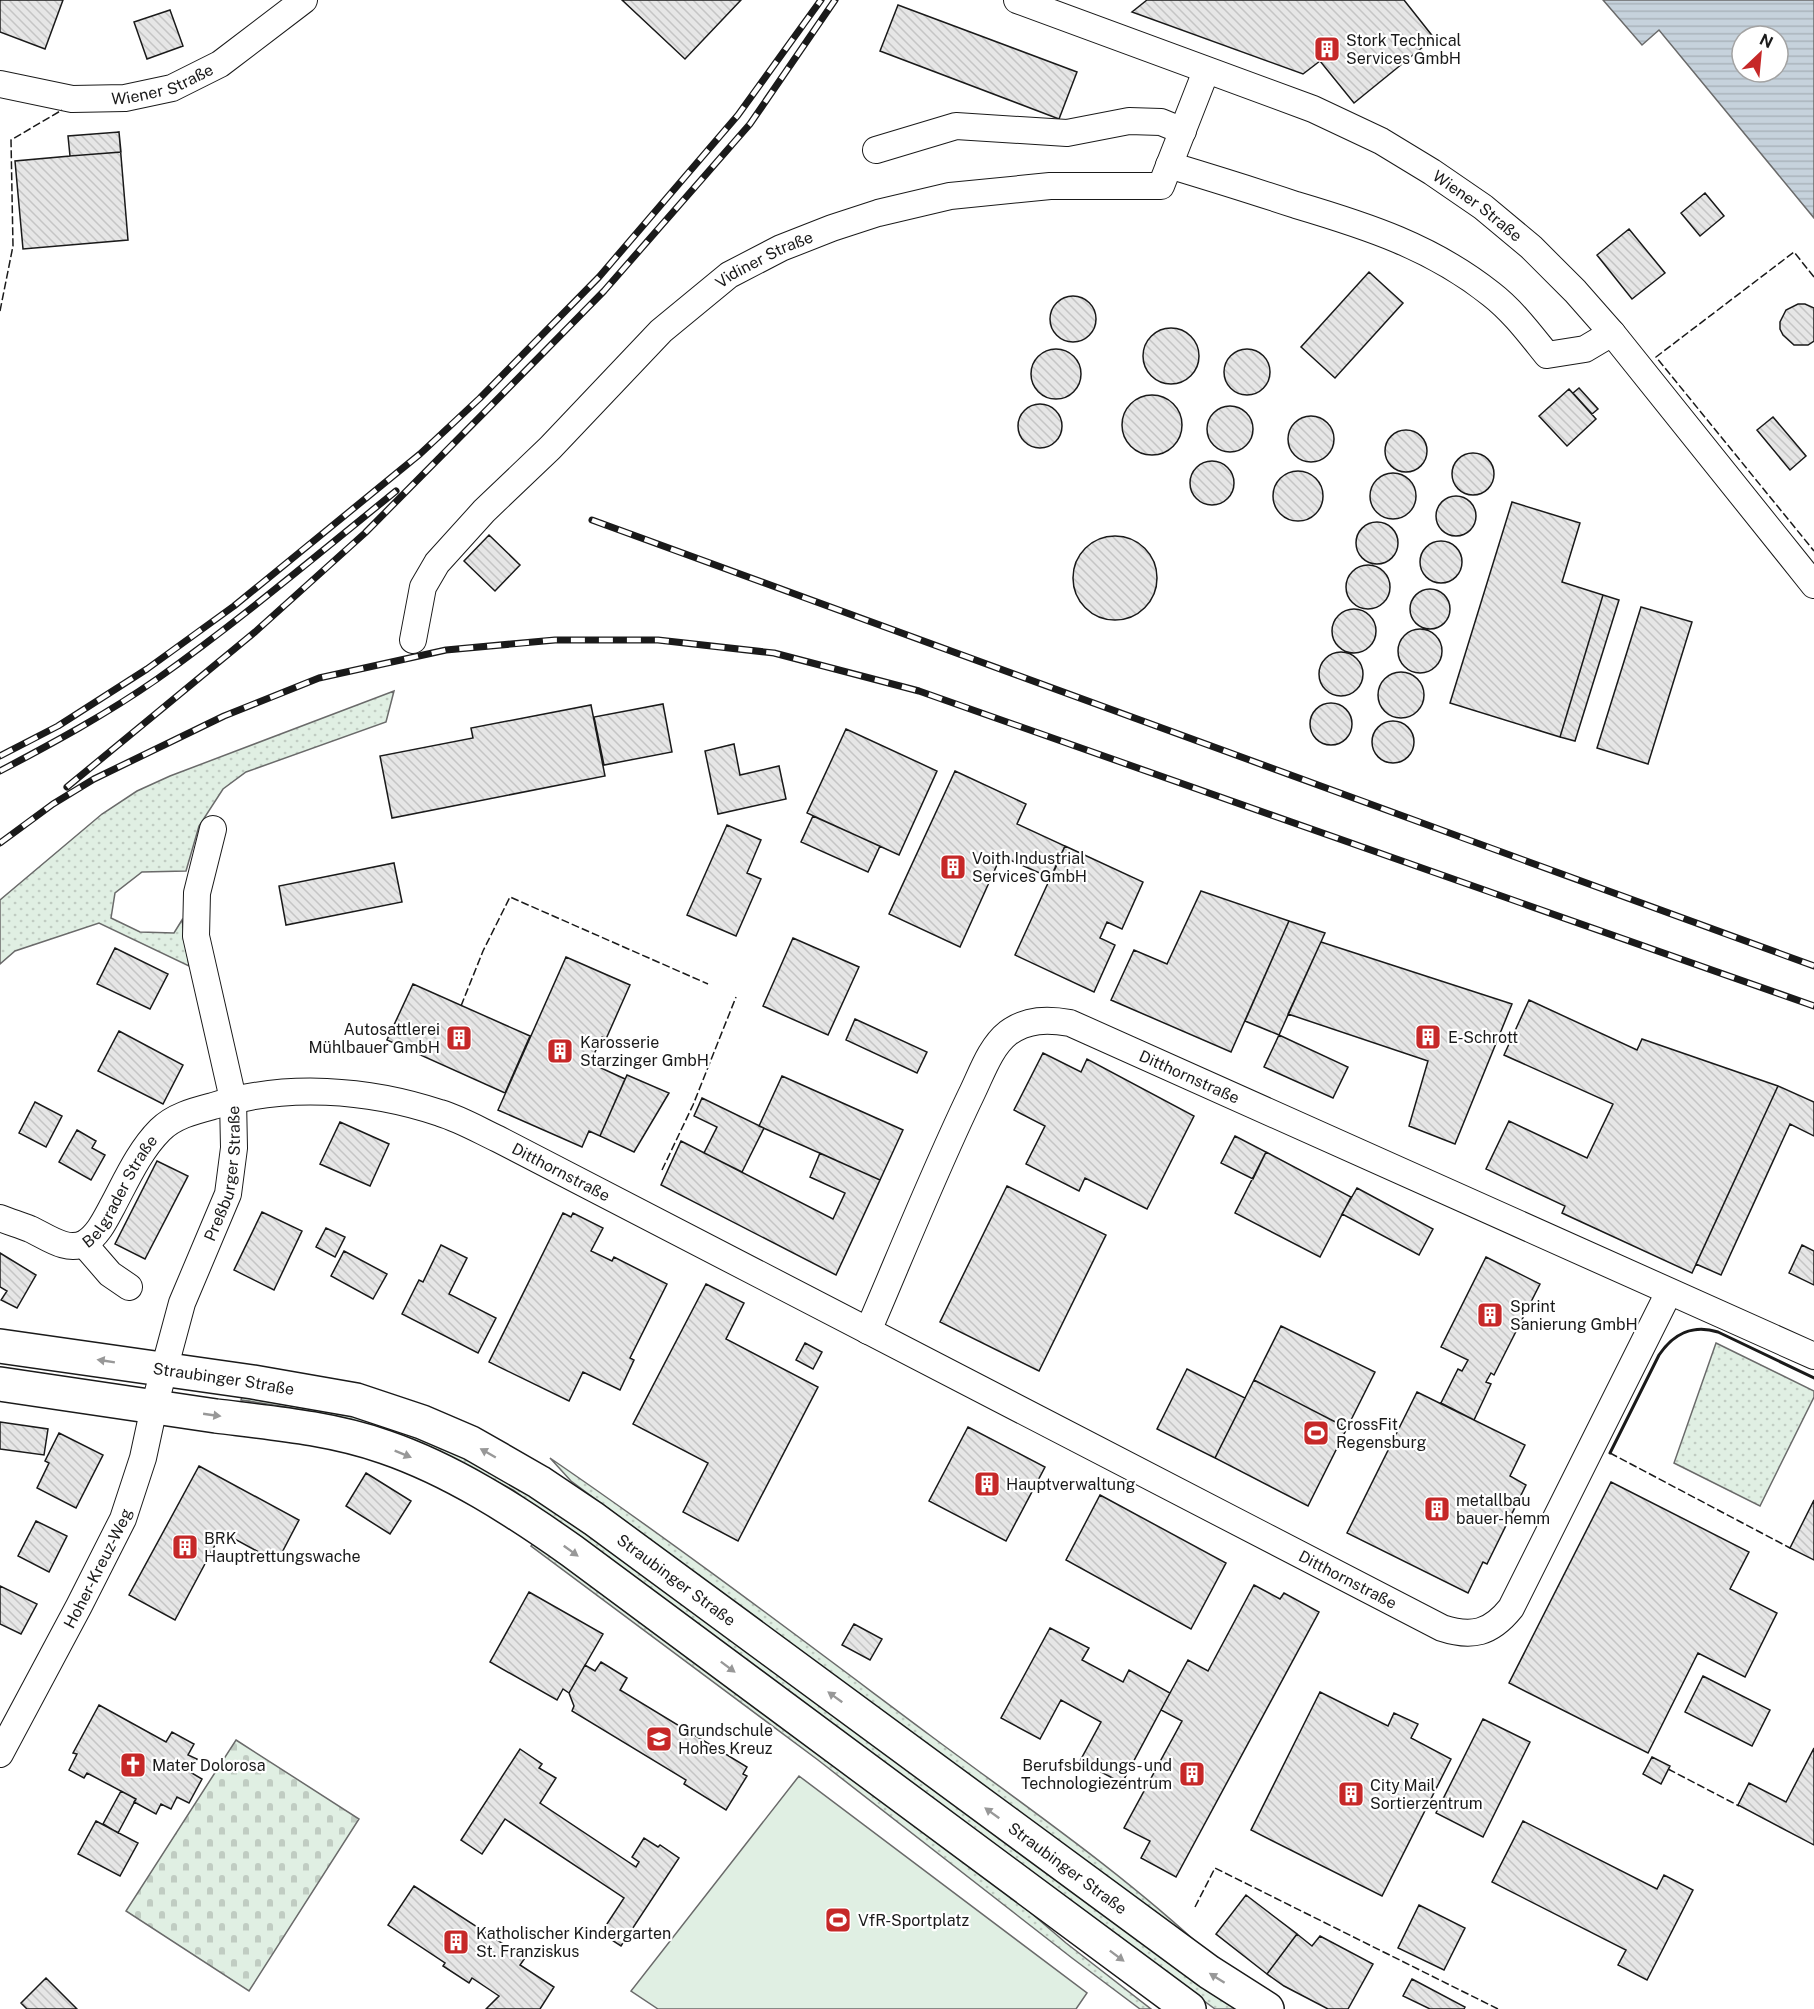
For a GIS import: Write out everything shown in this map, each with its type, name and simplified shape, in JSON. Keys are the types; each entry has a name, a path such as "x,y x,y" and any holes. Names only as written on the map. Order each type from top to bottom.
{"main road":[{"name":"Straubinger Straße","path":"0,1346 253,1382 356,1400 422,1422 471,1443 539,1482 594,1519 1209,1972 1267,2009"},
{"path":"0,1384 343,1435 386,1447 429,1465 531,1522 572,1551 1189,2009"}],"street":[{"name":"Wiener Straße","path":"0,84 72,99 125,98 172,88 220,64 304,0"},
{"name":"Wiener Straße","path":"1017,0 1313,109 1381,141 1483,207 1531,247 1575,291 1612,333 1814,585"},
{"name":"Vidiner Straße","path":"413,640 423,587 437,563 484,511 550,448 661,331 729,274 781,248 831,228 878,213 950,196 1050,186 1161,186 1206,71"},
{"path":"876,150 956,126 1068,133 1130,122 1161,122 1183,131"},
{"path":"1169,165 1373,228 1412,245 1452,267 1492,294 1547,355 1585,350 1612,333"},
{"name":"Preßburger Straße","path":"164,1370 182,1304 228,1194 234,1148 233,1099 196,936 197,893 213,830"},
{"name":"Ditthornstraße","path":"868,1331 953,1133 993,1050 1008,1033 1029,1022 1051,1019 1070,1023 1814,1356"},
{"name":"Ditthornstraße","path":"233,1099 289,1092 335,1092 389,1100 442,1113 498,1139 1442,1629 1458,1634 1486,1630 1500,1621 1511,1608 1669,1292"},
{"name":"Belgrader Straße","path":"0,1218 30,1229 52,1241 68,1245 84,1244 99,1230 144,1150 161,1129 180,1116 233,1099"},
{"path":"84,1244 110,1274 129,1287"},
{"name":"Hoher-Kreuz-Weg","path":"0,1754 123,1519 143,1458 164,1370"}],"green space":[{"path":"394,691 386,722 246,772 223,789 199,826 186,871 142,872 115,893 111,918 140,932 174,933 182,920 189,966 99,923 15,951 0,964 0,900 102,814 137,791 170,776"},
{"path":"1716,1343 1814,1391 1814,1397 1760,1506 1674,1463"},
{"path":"243,1394 369,1419 463,1455 533,1492 1244,2009 1215,2009 513,1490 402,1437 332,1416 241,1400"},
{"path":"550,1458 694,1560 1073,1841 1176,1924 1209,1954 571,1481"},
{"path":"536,1540 1016,1900 1066,1943 1151,2009 1140,2009 818,1760 531,1546"},
{"path":"236,1740 359,1819 249,1991 126,1911"},
{"name":"VfR-Sportplatz","path":"799,1776 1087,1993 1076,2009 658,2009 631,1991"}],"shaded area":[{"path":"1603,0 1814,0 1814,218 1659,30 1642,45"}],"building":[{"path":"0,0 63,0 45,49 0,32"},
{"path":"622,0 741,0 685,59"},
{"name":"Stork Technical Services GmbH","path":"1147,0 1404,0 1434,38 1354,103 1320,61 1303,74 1132,12"},
{"path":"898,5 1077,72 1059,119 880,51"},
{"path":"170,10 183,46 147,59 134,22"},
{"path":"119,132 128,240 23,249 15,161 70,156 68,136"},
{"path":"119,132 121,152 70,156 68,136"},
{"path":"1705,193 1724,216 1700,236 1681,213"},
{"path":"1629,229 1665,273 1632,299 1597,255"},
{"path":"1369,272 1403,303 1335,378 1301,347"},
{"path":"1073,296 1089,303 1096,319 1089,335 1073,342 1057,335 1050,319 1057,303"},
{"path":"1798,304 1814,308 1814,341 1808,345 1794,345 1780,329 1780,322 1786,310"},
{"path":"1166,328 1176,328 1191,336 1197,345 1199,356 1197,367 1191,376 1176,384 1166,384 1155,379 1148,372 1143,361 1143,351 1148,340 1155,333"},
{"path":"1056,349 1074,356 1081,374 1074,392 1056,399 1038,392 1031,374 1038,356"},
{"path":"1247,349 1256,350 1264,355 1269,363 1269,381 1264,389 1256,394 1247,395 1238,394 1230,389 1225,381 1224,372 1225,363 1230,355 1238,350"},
{"path":"1579,388 1598,409 1592,414 1573,393"},
{"path":"1569,389 1596,419 1567,446 1539,416"},
{"path":"1152,395 1173,404 1182,425 1173,446 1152,455 1131,446 1122,425 1131,404"},
{"path":"1040,404 1056,410 1062,426 1056,442 1040,448 1024,442 1018,426 1024,410"},
{"path":"1230,406 1246,413 1253,429 1246,445 1230,452 1214,445 1207,429 1214,413"},
{"path":"1311,416 1327,423 1334,439 1327,455 1311,462 1295,455 1288,439 1295,423"},
{"path":"1773,417 1806,456 1790,470 1757,430"},
{"path":"1406,430 1421,436 1427,451 1421,466 1406,472 1391,466 1385,451 1391,436"},
{"path":"1473,453 1488,459 1494,474 1488,489 1473,495 1458,489 1452,474 1458,459"},
{"path":"1212,461 1221,462 1228,467 1233,474 1233,492 1228,499 1221,504 1212,505 1203,504 1196,499 1191,492 1190,483 1191,474 1196,467 1203,462"},
{"path":"1293,471 1303,471 1316,478 1323,491 1323,501 1316,514 1303,521 1293,521 1284,517 1277,510 1273,501 1273,491 1277,482 1284,475"},
{"path":"1393,473 1409,480 1416,496 1409,512 1393,519 1377,512 1370,496 1377,480"},
{"path":"1456,496 1470,502 1476,516 1470,530 1456,536 1442,530 1436,516 1442,502"},
{"path":"1512,502 1580,523 1562,582 1603,595 1560,737 1450,703"},
{"path":"1377,522 1385,523 1392,528 1397,535 1397,551 1392,558 1385,563 1377,564 1369,563 1362,558 1357,551 1356,543 1357,535 1362,528 1369,523"},
{"path":"489,535 520,565 495,591 464,561"},
{"path":"1107,536 1123,536 1139,543 1150,554 1157,570 1154,594 1145,608 1123,620 1107,620 1091,613 1080,602 1073,586 1073,570 1080,554 1091,543"},
{"path":"1441,541 1456,547 1462,562 1456,577 1441,583 1426,577 1420,562 1426,547"},
{"path":"1368,565 1376,566 1384,571 1389,579 1389,595 1384,603 1376,608 1368,609 1360,608 1352,603 1347,595 1346,587 1347,579 1352,571 1360,566"},
{"path":"1430,589 1438,590 1444,595 1449,601 1449,617 1444,623 1438,628 1430,629 1422,628 1416,623 1411,617 1410,609 1411,601 1416,595 1422,590"},
{"path":"1603,595 1619,600 1575,741 1560,737"},
{"path":"1641,607 1692,622 1648,764 1597,748"},
{"path":"1354,609 1369,616 1376,631 1369,646 1354,653 1339,646 1332,631 1339,616"},
{"path":"1420,629 1435,636 1442,651 1435,666 1420,673 1405,666 1398,651 1405,636"},
{"path":"1341,652 1356,659 1363,674 1356,689 1341,696 1326,689 1319,674 1326,659"},
{"path":"1401,672 1417,679 1424,695 1417,711 1401,718 1385,711 1378,695 1385,679"},
{"path":"1331,703 1346,709 1352,724 1346,739 1331,745 1316,739 1310,724 1316,709"},
{"path":"663,704 672,752 604,765 594,717"},
{"path":"591,705 605,776 392,818 380,756 473,738 471,728"},
{"path":"1393,721 1408,727 1414,742 1408,757 1393,763 1378,757 1372,742 1378,727"},
{"path":"846,729 937,771 899,855 807,813"},
{"path":"734,744 740,775 779,766 786,799 718,814 705,751"},
{"name":"Voith Industrial Services GmbH","path":"955,771 1026,804 1017,824 1065,846 1051,878 1001,856 960,947 889,914"},
{"path":"813,816 880,846 868,872 801,842"},
{"path":"727,825 761,840 747,873 761,879 736,936 687,915"},
{"path":"1065,846 1143,882 1122,929 1107,922 1100,938 1115,945 1094,992 1015,955"},
{"path":"394,863 402,902 286,925 279,886"},
{"path":"1201,891 1289,921 1231,1052 1111,1000 1134,950 1167,964"},
{"path":"1289,921 1325,933 1279,1035 1245,1021"},
{"path":"793,938 859,967 828,1035 763,1006"},
{"name":"E-Schrott","path":"1321,942 1512,1004 1455,1144 1409,1126 1428,1061 1288,1014"},
{"path":"115,948 168,974 150,1009 97,984"},
{"name":"Karosserie Starzinger GmbH","path":"566,957 630,985 606,1039 602,1037 590,1063 625,1079 600,1136 589,1131 582,1147 498,1110"},
{"name":"Autosattlerei Mühlbauer GmbH","path":"413,984 530,1036 505,1093 387,1040"},
{"path":"1529,1000 1637,1050 1642,1039 1778,1086 1692,1273 1562,1213 1565,1206 1486,1169 1509,1121 1587,1158 1613,1104 1504,1055"},
{"path":"855,1019 927,1052 917,1073 846,1040"},
{"path":"119,1031 183,1065 163,1104 98,1071"},
{"path":"1279,1035 1348,1067 1333,1098 1264,1067"},
{"path":"1043,1053 1081,1072 1087,1059 1194,1116 1147,1209 1085,1178 1079,1191 1026,1164 1045,1126 1014,1110"},
{"path":"627,1075 669,1093 634,1152 600,1136"},
{"path":"782,1076 903,1130 880,1180 759,1126"},
{"path":"1778,1086 1814,1102 1814,1136 1790,1124 1721,1275 1696,1264"},
{"path":"702,1098 764,1128 742,1172 704,1153 717,1127 694,1116"},
{"path":"35,1102 62,1116 46,1147 19,1133"},
{"path":"340,1122 389,1144 370,1186 320,1164"},
{"path":"77,1130 96,1141 92,1148 105,1155 91,1180 59,1162"},
{"path":"1235,1136 1266,1152 1253,1179 1221,1163"},
{"path":"681,1141 833,1219 845,1193 810,1177 820,1153 880,1180 836,1275 661,1185"},
{"path":"1266,1152 1351,1197 1320,1257 1235,1213"},
{"path":"157,1161 188,1176 145,1259 115,1244"},
{"path":"1007,1186 1106,1235 1039,1371 940,1322"},
{"path":"1357,1188 1433,1229 1419,1255 1342,1214"},
{"path":"262,1212 302,1231 274,1290 234,1270"},
{"path":"563,1213 571,1217 573,1213 603,1228 591,1251 612,1261 614,1257 667,1284 630,1358 634,1360 620,1390 583,1372 569,1401 489,1362"},
{"path":"326,1228 345,1237 335,1257 316,1247"},
{"path":"441,1245 467,1258 449,1294 496,1318 478,1353 402,1314 419,1280 423,1282"},
{"path":"1802,1245 1814,1251 1814,1285 1789,1273"},
{"path":"344,1251 387,1274 373,1299 331,1276"},
{"path":"0,1253 36,1275 17,1308 1,1300 7,1291 0,1287"},
{"name":"Sprint Sanierung GmbH","path":"1486,1257 1540,1284 1494,1375 1491,1373 1486,1382 1491,1384 1474,1420 1441,1403 1458,1369 1462,1371 1468,1360 1441,1347"},
{"path":"706,1284 744,1303 726,1339 818,1387 738,1541 683,1512 708,1463 633,1424"},
{"path":"1281,1326 1375,1372 1347,1428 1254,1380"},
{"path":"805,1343 822,1352 813,1369 796,1360"},
{"path":"1187,1369 1245,1398 1215,1458 1157,1429"},
{"path":"1254,1380 1347,1428 1308,1506 1215,1458"},
{"name":"metallbau bauer-hemm","path":"1417,1392 1525,1445 1510,1476 1526,1485 1487,1564 1483,1562 1468,1593 1347,1533"},
{"path":"0,1422 48,1429 44,1455 0,1449"},
{"name":"Hauptverwaltung","path":"968,1427 1045,1467 1006,1541 929,1501"},
{"path":"59,1433 103,1455 76,1508 37,1488 49,1463 45,1461"},
{"name":"BRK Hauptrettungswache","path":"199,1466 299,1520 277,1562 222,1532 175,1620 129,1595"},
{"path":"366,1473 411,1501 390,1534 346,1506"},
{"path":"1611,1482 1749,1552 1730,1589 1777,1613 1745,1677 1698,1653 1648,1753 1509,1683"},
{"path":"1100,1495 1226,1563 1191,1629 1066,1560"},
{"path":"1814,1500 1814,1560 1790,1548"},
{"path":"36,1521 67,1536 49,1572 18,1556"},
{"name":"Berufsbildungs- und Technologiezentrum","path":"1254,1585 1280,1599 1284,1593 1319,1612 1176,1877 1141,1858 1150,1841 1124,1828 1182,1721 1161,1710 1170,1693 1188,1660 1208,1671"},
{"path":"0,1586 37,1604 21,1634 0,1624"},
{"path":"529,1592 603,1634 569,1693 563,1689 557,1700 490,1662"},
{"path":"854,1624 882,1639 870,1660 842,1645"},
{"path":"1050,1628 1089,1648 1082,1660 1123,1682 1129,1670 1170,1693 1122,1783 1080,1761 1101,1722 1061,1700 1040,1739 1001,1718"},
{"name":"Grundschule Hohes Kreuz","path":"601,1662 627,1678 620,1690 747,1767 743,1774 747,1776 726,1810 684,1784 686,1780 572,1711 574,1706 569,1693 585,1665 595,1671"},
{"path":"1703,1676 1770,1710 1752,1746 1685,1712"},
{"name":"City Mail Sortierzentrum","path":"1320,1692 1388,1726 1394,1713 1418,1724 1411,1738 1451,1759 1382,1896 1251,1830"},
{"name":"Mater Dolorosa","path":"99,1705 166,1742 172,1732 194,1744 188,1755 197,1759 190,1772 202,1779 189,1803 177,1797 171,1809 161,1804 156,1814 134,1802 136,1799 87,1773 84,1778 69,1770 77,1754 73,1753"},
{"path":"1483,1719 1530,1742 1483,1837 1436,1813"},
{"path":"1814,1748 1814,1845 1738,1805 1749,1783 1786,1802"},
{"path":"520,1749 542,1764 539,1768 556,1778 540,1803 636,1867 639,1862 632,1857 644,1838 658,1847 660,1845 679,1858 621,1946 601,1933 624,1898 505,1819 482,1854 461,1840"},
{"path":"1652,1757 1670,1766 1661,1784 1643,1774"},
{"path":"121,1791 136,1799 118,1833 103,1824"},
{"path":"96,1821 138,1843 120,1876 78,1854"},
{"path":"1523,1821 1657,1889 1664,1875 1693,1890 1647,1980 1618,1965 1626,1950 1492,1882"},
{"name":"Katholischer Kindergarten St. Franziskus","path":"414,1886 525,1958 520,1965 554,1987 540,2009 486,2009 499,1996 472,1978 469,1983 443,1966 445,1963 388,1925"},
{"path":"1246,1895 1297,1934 1267,1974 1216,1934"},
{"path":"1419,1905 1465,1928 1444,1970 1398,1948"},
{"path":"1297,1934 1312,1946 1320,1936 1373,1964 1348,2009 1328,2009 1284,1986 1267,1974"},
{"path":"46,1978 77,2009 27,2009 21,2003"},
{"path":"1412,1979 1465,2007 1464,2009 1430,2009 1403,1996"}],"railway":[{"path":"0,756 58,726 147,669 234,606 420,454 480,398 599,277 738,115 821,0"},
{"path":"67,787 255,632 365,533 604,291 750,124 835,0"},
{"path":"0,771 60,739 157,679 248,611 396,491"},
{"path":"592,520 1814,966"},
{"path":"0,843 53,804 94,779 224,716 319,678 446,650 555,640 658,640 774,653 919,691 1814,1006"}],"fence":[{"path":"0,311 13,246 11,140 62,110"},
{"path":"1814,277 1794,252 1656,357 1814,551"},
{"path":"461,1006 483,951 510,897 708,984"},
{"path":"662,1170 693,1105 736,997"},
{"path":"1610,1453 1790,1548"},
{"path":"1668,1769 1739,1806"},
{"path":"1195,1907 1215,1868 1498,2009"}],"wall":[{"path":"1610,1453 1659,1355 1677,1336 1692,1330 1718,1332 1814,1378"}],"place":[{"name":"Stork Technical Services GmbH","path":"1327,49"},
{"name":"Voith Industrial Services GmbH","path":"953,867"},
{"name":"E-Schrott","path":"1428,1037"},
{"name":"Autosattlerei Mühlbauer GmbH","path":"459,1038"},
{"name":"Karosserie Starzinger GmbH","path":"560,1051"},
{"name":"Sprint Sanierung GmbH","path":"1490,1315"},
{"name":"CrossFit Regensburg","path":"1316,1433"},
{"name":"Hauptverwaltung","path":"987,1484"},
{"name":"metallbau bauer-hemm","path":"1437,1509"},
{"name":"BRK Hauptrettungswache","path":"185,1547"},
{"name":"Grundschule Hohes Kreuz","path":"659,1739"},
{"name":"Mater Dolorosa","path":"133,1765"},
{"name":"Berufsbildungs- und Technologiezentrum","path":"1192,1774"},
{"name":"City Mail Sortierzentrum","path":"1351,1794"},
{"name":"VfR-Sportplatz","path":"838,1920"},
{"name":"Katholischer Kindergarten St. Franziskus","path":"456,1942"}]}
